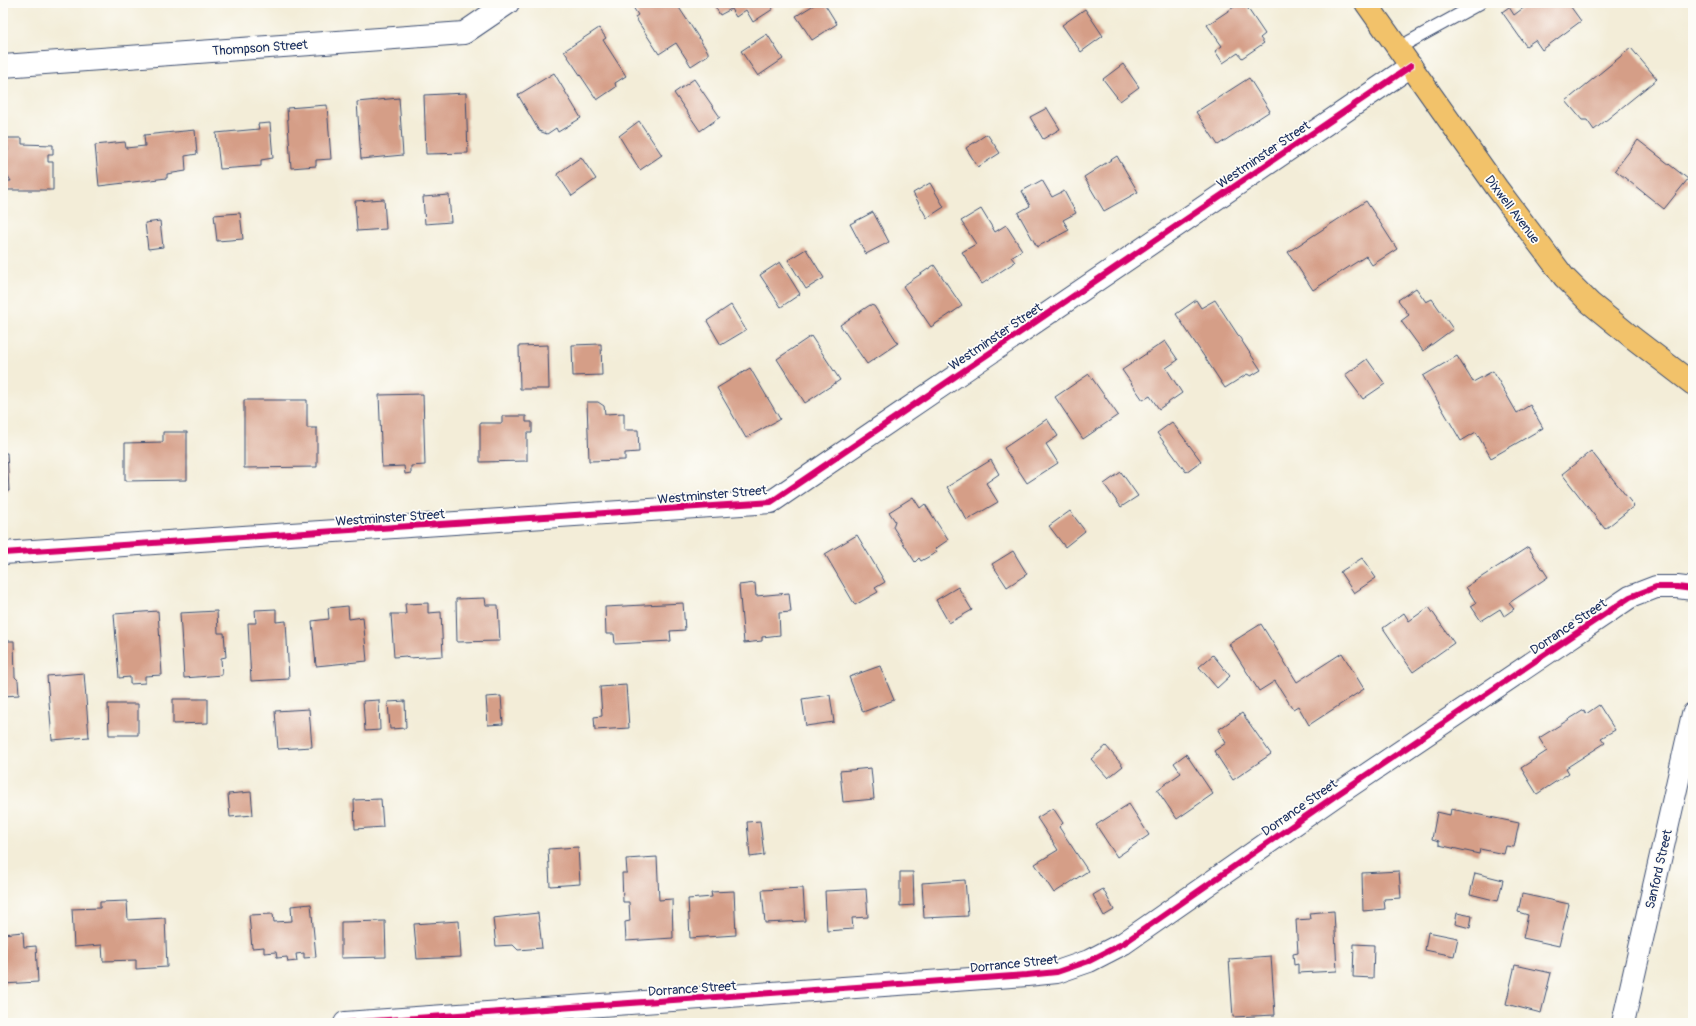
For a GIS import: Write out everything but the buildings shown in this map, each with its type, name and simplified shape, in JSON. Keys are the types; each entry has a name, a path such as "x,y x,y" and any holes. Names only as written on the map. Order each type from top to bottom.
{"main road":[{"name":"Dixwell Avenue","path":"1366,3 1497,188 1564,277 1590,303 1693,384"}],"street":[{"name":"Thompson Street","path":"3,66 464,32 508,3"},
{"name":"Westminster Street","path":"3,553 771,502 1411,66"},
{"name":"Dorrance Street","path":"345,1023 1056,972 1089,961 1124,943 1335,796 1630,597 1656,587 1693,589"},
{"name":"Sanford Street","path":"1623,1023 1689,750 1693,714"}],"lane":[{"path":"1398,48 1480,3"}],"cycle path":[{"path":"3,553 771,502 1411,66"},
{"path":"345,1023 1057,972 1089,961 1124,943 1335,796 1630,597 1656,587 1693,589"}]}
